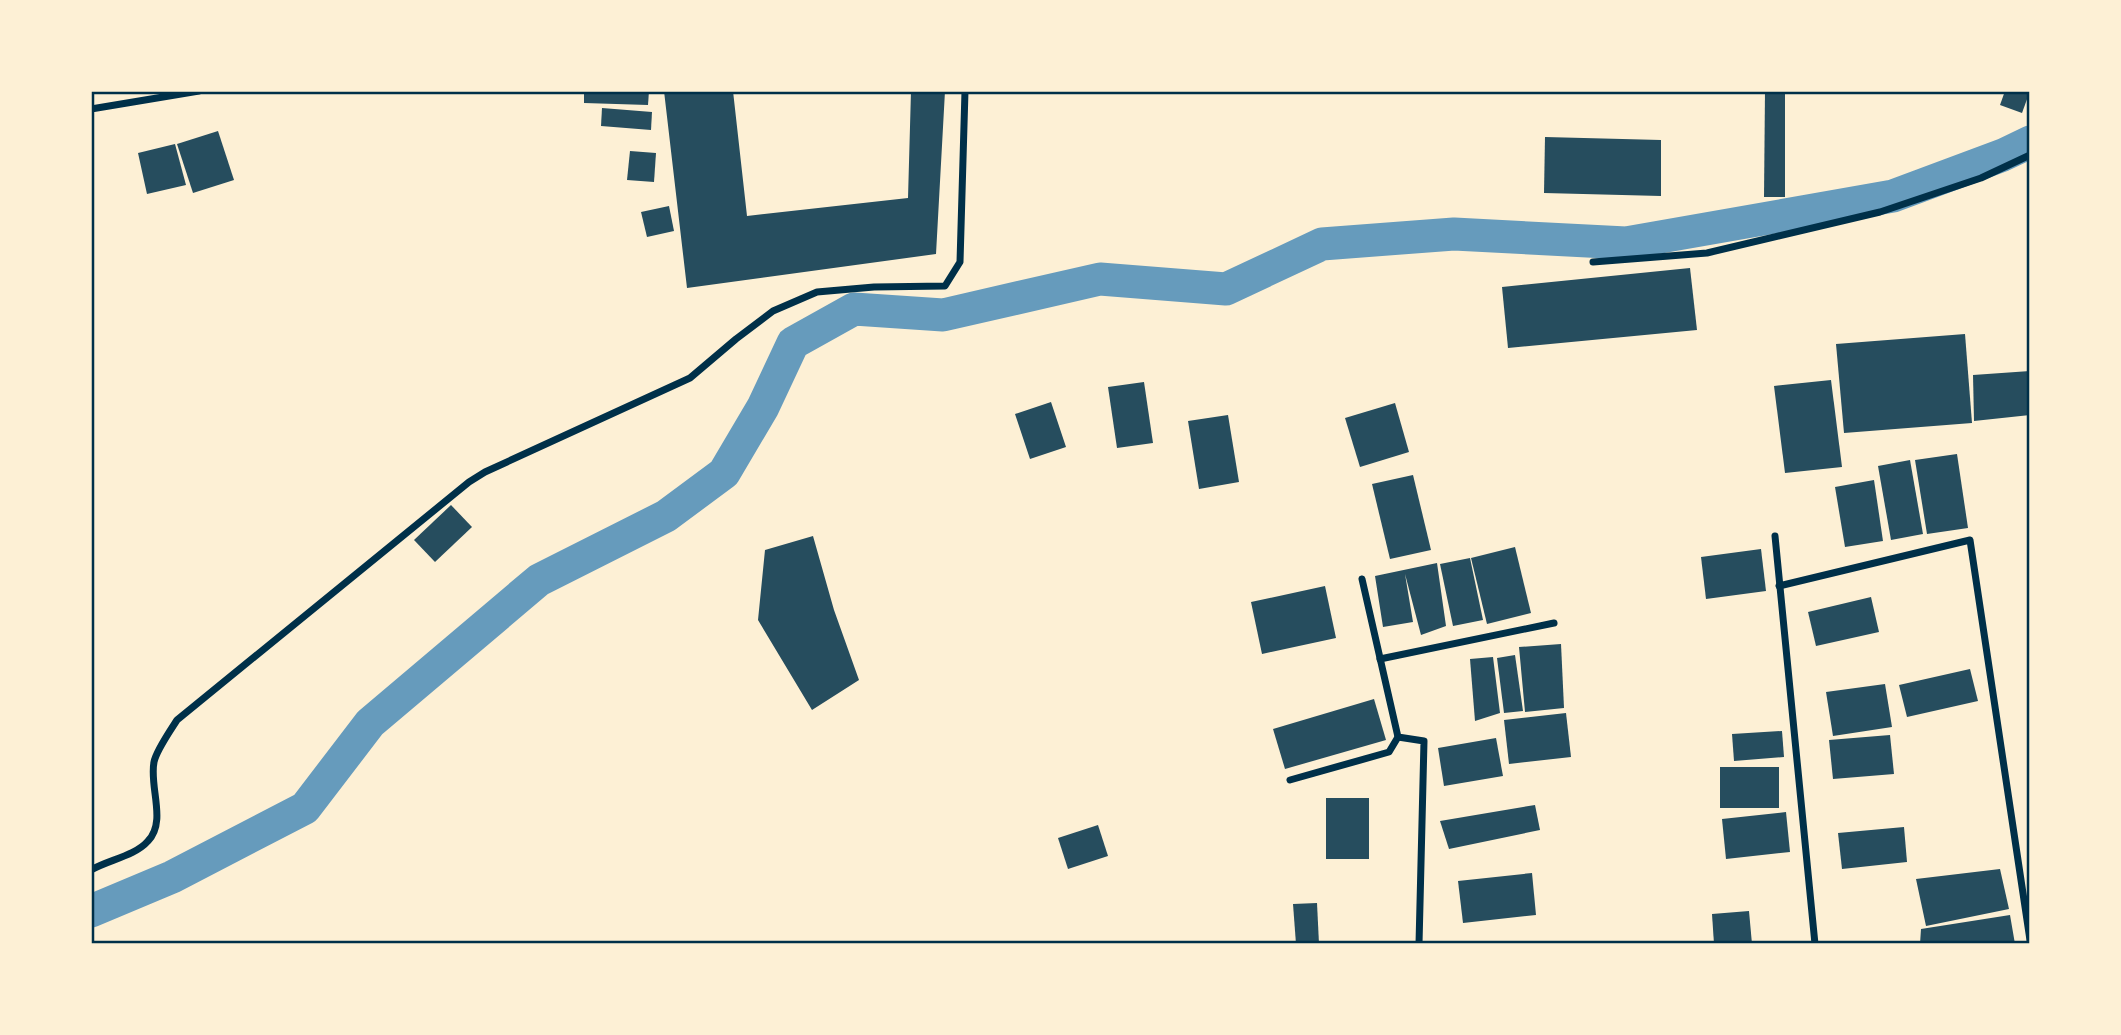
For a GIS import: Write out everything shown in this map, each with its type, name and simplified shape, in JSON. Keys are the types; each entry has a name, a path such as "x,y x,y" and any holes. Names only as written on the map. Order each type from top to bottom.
{"street":[{"path":"91,109 200,91"},
{"path":"91,870 138,849 150,840 157,824 154,762 177,720 468,482 690,378 773,311 817,292 874,287 945,286 960,262 965,91"},
{"path":"1593,262 1707,253 1880,212 1981,178 2030,155"},
{"path":"1775,536 1815,944"},
{"path":"1779,586 1970,540 2030,940"},
{"path":"1290,780 1389,752 1398,737 1362,579"},
{"path":"1380,659 1554,623"},
{"path":"1398,737 1424,741 1419,944"}],"building":[{"path":"584,91 649,91 648,105 584,103"},
{"path":"664,91 733,91 747,216 908,198 911,91 945,91 936,254 687,288"},
{"path":"1765,91 1785,91 1785,197 1764,197"},
{"path":"2005,91 2030,91 2022,113 2000,105"},
{"path":"602,108 652,112 651,130 601,126"},
{"path":"218,131 234,180 193,193 177,144"},
{"path":"1545,137 1661,140 1661,196 1544,193"},
{"path":"175,144 186,185 147,194 138,153"},
{"path":"630,151 656,153 654,182 627,180"},
{"path":"669,206 674,231 647,237 641,212"},
{"path":"1690,268 1697,330 1508,348 1502,287"},
{"path":"1965,334 1972,423 1844,433 1836,344"},
{"path":"2030,371 2030,415 1974,421 1973,375"},
{"path":"1831,380 1842,467 1785,473 1774,386"},
{"path":"1144,382 1153,443 1117,448 1108,387"},
{"path":"1051,402 1066,447 1030,459 1015,414"},
{"path":"1395,403 1409,452 1360,467 1345,418"},
{"path":"1228,415 1239,482 1199,489 1188,421"},
{"path":"1957,454 1968,528 1927,534 1915,460"},
{"path":"1910,460 1923,534 1891,540 1878,466"},
{"path":"1413,475 1431,550 1390,559 1372,484"},
{"path":"1874,480 1883,541 1845,547 1835,487"},
{"path":"451,505 472,527 435,562 414,540"},
{"path":"813,536 834,610 859,680 812,710 758,620 765,550"},
{"path":"1515,547 1531,613 1487,624 1471,558"},
{"path":"1761,549 1766,591 1706,599 1701,557"},
{"path":"1470,558 1483,620 1453,626 1440,564"},
{"path":"1437,563 1446,626 1421,635 1405,574 1413,622 1383,627 1375,576"},
{"path":"1325,586 1336,638 1262,654 1251,602"},
{"path":"1871,597 1879,632 1816,646 1808,612"},
{"path":"1561,644 1564,708 1525,712 1519,647"},
{"path":"1515,655 1523,711 1504,713 1497,658"},
{"path":"1493,657 1500,713 1475,721 1470,659"},
{"path":"1970,669 1978,701 1907,717 1899,685"},
{"path":"1885,684 1892,727 1833,736 1826,692"},
{"path":"1374,699 1386,740 1285,769 1273,729"},
{"path":"1566,713 1571,757 1509,764 1504,720"},
{"path":"1782,731 1784,757 1734,761 1732,734"},
{"path":"1890,735 1894,774 1833,779 1829,740"},
{"path":"1496,738 1503,776 1444,786 1438,748"},
{"path":"1720,767 1779,767 1779,808 1720,808"},
{"path":"1326,798 1369,798 1369,859 1326,859"},
{"path":"1535,805 1540,830 1449,849 1440,821"},
{"path":"1786,812 1790,852 1726,859 1722,819"},
{"path":"1098,825 1108,856 1068,869 1058,838"},
{"path":"1904,827 1907,862 1842,869 1838,833"},
{"path":"2000,869 2009,909 1926,926 1916,879"},
{"path":"1532,873 1536,915 1463,923 1458,881"},
{"path":"1317,903 1319,944 1296,944 1293,904"},
{"path":"1749,911 1752,944 1714,944 1712,914"},
{"path":"2010,915 2015,944 1955,941 1956,944 1920,944 1921,929"}],"waterway":[{"path":"91,911 172,877 305,808 370,723 539,580 666,516 724,473 763,407 793,343 854,309 943,315 1100,279 1226,289 1322,244 1454,234 1626,243 1893,196 2003,155 2030,142"}]}
